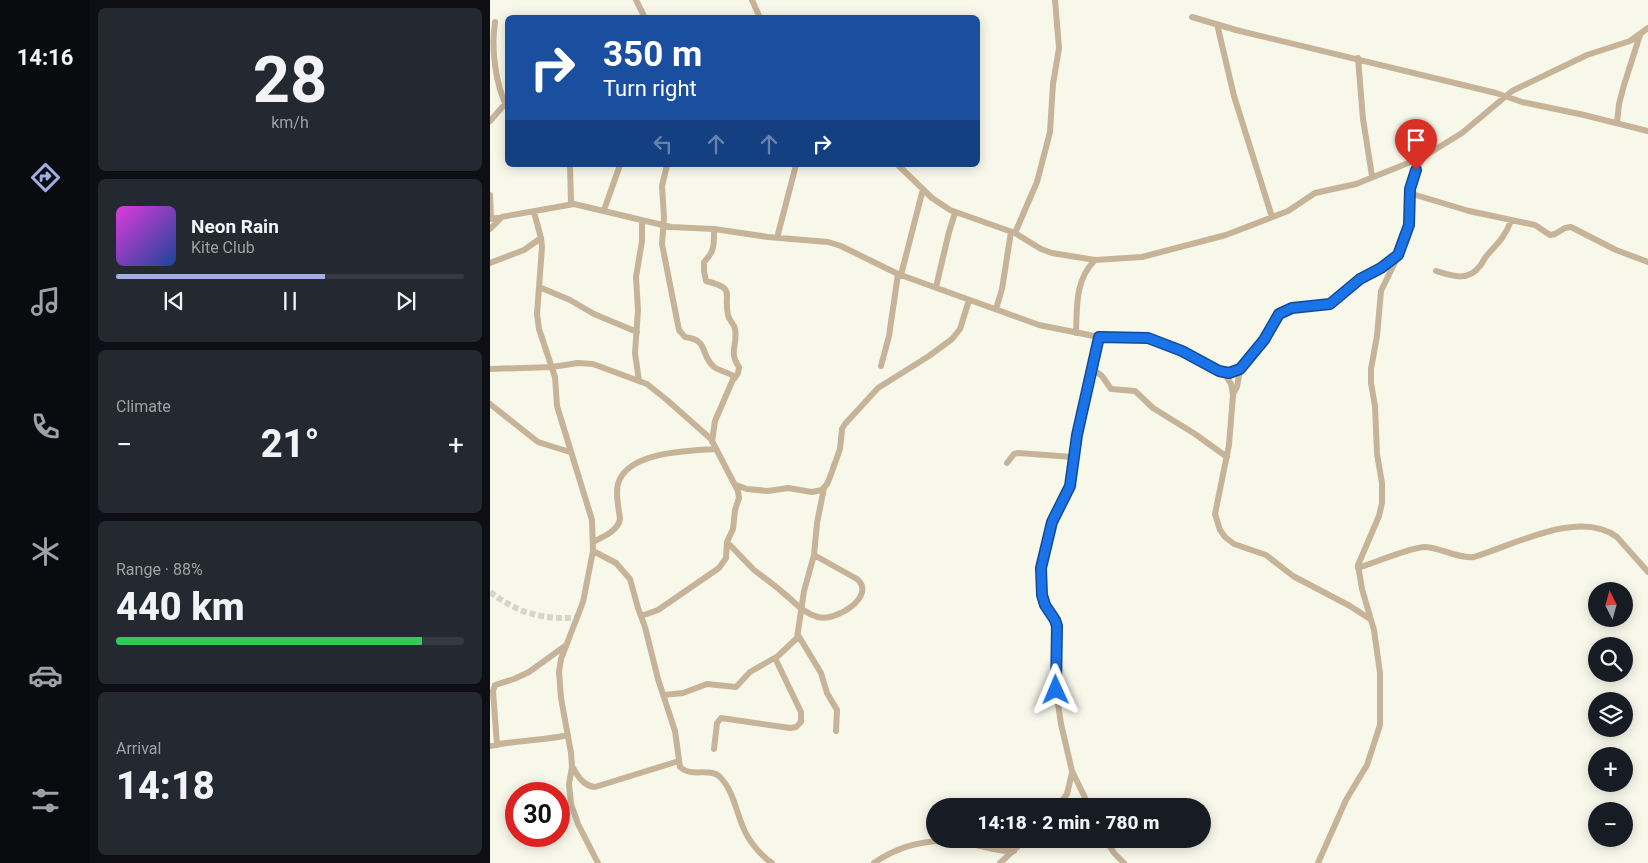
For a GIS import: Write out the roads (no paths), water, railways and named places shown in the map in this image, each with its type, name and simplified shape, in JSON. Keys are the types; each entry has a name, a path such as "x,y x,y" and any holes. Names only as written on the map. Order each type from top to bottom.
{"street":[{"path":"636,0 644,15"},
{"path":"752,0 759,15"},
{"path":"996,309 1013,232 1037,182 1050,132 1053,84 1059,48 1055,0"},
{"path":"1192,17 1358,58 1522,102 1648,131"},
{"path":"495,22 492,38 500,89 505,103"},
{"path":"1217,24 1234,96 1272,217"},
{"path":"900,167 936,202 956,212 1013,232 1052,253 1095,260 1133,258 1212,240 1288,211 1315,193 1356,184 1422,156 1462,133 1505,96 1516,89 1587,55 1621,44 1640,35 1648,28"},
{"path":"1617,123 1624,85 1640,35"},
{"path":"1358,58 1363,119 1372,176"},
{"path":"490,121 505,107"},
{"path":"1318,863 1346,800 1367,765 1380,729 1380,673 1375,635 1358,568 1379,516 1382,503 1375,406 1370,382 1381,291 1398,255 1409,225 1410,183 1422,156"},
{"path":"570,167 571,204"},
{"path":"604,210 619,167"},
{"path":"667,167 662,186 664,208 662,244 681,333 685,337 693,338 700,342 712,365 718,370 732,374 734,379"},
{"path":"777,238 795,167"},
{"path":"881,366 889,336 900,274 923,189"},
{"path":"1409,193 1469,211 1535,225 1553,235 1565,228 1571,227 1616,250 1648,262"},
{"path":"490,195 490,219 571,204 680,228 714,229 836,244 900,274 1039,325 1099,337 1140,337 1156,340 1182,351 1224,373 1231,384 1231,437 1215,514 1217,525 1224,537 1238,545 1266,555 1293,576 1350,606 1370,619"},
{"path":"534,212 541,238 538,322 544,347 555,377 555,400 592,520 594,542 583,602 561,659 559,672 561,698 572,766 569,784 571,804 578,824 598,863"},
{"path":"936,287 949,232 956,212"},
{"path":"490,229 502,217"},
{"path":"639,381 635,354 638,310 636,277 642,241 642,220"},
{"path":"1436,271 1458,277 1472,274 1479,268 1488,254 1501,242 1512,221"},
{"path":"712,442 715,421 738,373 739,367 734,359 735,332 734,326 728,318 727,292 723,286 706,281 704,271 704,262 713,250 714,229"},
{"path":"490,263 524,250 541,238"},
{"path":"1224,373 1240,369 1264,340 1279,314 1292,308 1330,304 1360,279 1381,268 1398,255"},
{"path":"1076,333 1079,285 1085,271 1095,260"},
{"path":"539,287 570,300 594,314 637,332"},
{"path":"736,485 750,490 773,491 788,488 811,492 824,488 828,484 840,449 842,429 845,424 878,388 952,339 960,329 969,300"},
{"path":"1085,798 1072,771 1058,705 1056,672 1057,624 1045,605 1040,578 1052,522 1070,486 1073,457 1099,337"},
{"path":"490,369 552,367 587,362 603,367 639,381 657,392 706,434 712,442 736,485 739,498 732,532 727,542 725,561 719,568 658,610 641,616"},
{"path":"1091,368 1102,376 1111,389 1135,391 1153,408 1195,434 1227,457"},
{"path":"1232,395 1239,378 1240,369"},
{"path":"490,404 538,442 570,452"},
{"path":"594,542 604,537 619,524 617,489 622,477 629,469 648,458 658,455 716,449"},
{"path":"1007,463 1018,452 1073,457"},
{"path":"664,695 684,693 707,684 736,687 750,672 775,658 792,644 798,635 806,580 814,555 817,523 824,488"},
{"path":"1358,568 1423,547 1442,549 1466,557 1474,556 1536,535 1583,526 1612,533 1648,572"},
{"path":"727,542 754,570 802,610 822,618 850,609 863,588 856,579 814,555"},
{"path":"593,551 616,563 630,579 675,731 680,767 684,770 714,774 720,778 734,802 745,831 762,854 772,863"},
{"path":"798,635 821,673 827,693 837,710 836,731"},
{"path":"566,645 529,672 495,685 493,691 493,746 545,740 568,735"},
{"path":"714,749 717,723 721,718 790,728 800,724 801,712 775,658"},
{"path":"572,766 581,780 595,787 679,762"},
{"path":"1064,798 1067,794 1072,771"},
{"path":"874,863 903,848 933,841 955,841 994,850 1014,851"},
{"path":"1000,863 1017,848"},
{"path":"1111,848 1124,863"}],"tunnel":[{"path":"490,592 511,605 531,614 577,618"}]}
